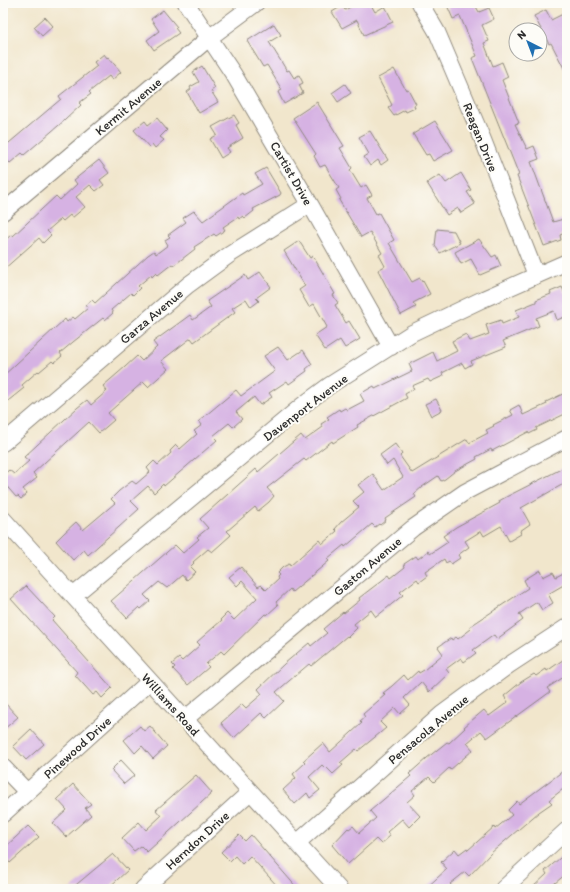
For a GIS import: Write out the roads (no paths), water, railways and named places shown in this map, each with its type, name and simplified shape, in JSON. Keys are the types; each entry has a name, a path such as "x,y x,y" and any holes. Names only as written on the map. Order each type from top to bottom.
{"street":[{"name":"Cartist Drive","path":"186,3 234,75 310,204 391,347"},
{"name":"Kermit Avenue","path":"3,212 209,38 256,3"},
{"name":"Reagan Drive","path":"420,3 437,32 483,140 536,275"},
{"name":"Garza Avenue","path":"3,443 188,285 229,255 310,204"},
{"name":"Davenport Avenue","path":"73,596 303,405 330,385 412,333 567,262"},
{"name":"Gaston Avenue","path":"185,720 413,528 465,492 567,438"},
{"name":"Williams Road","path":"3,519 339,889"},
{"name":"Pensacola Avenue","path":"297,843 442,714 509,665 567,627"},
{"name":"Pinewood Drive","path":"3,814 150,681"},
{"path":"3,767 26,792"},
{"name":"Herndon Drive","path":"143,889 250,792"},
{"path":"503,889 567,830"}]}
